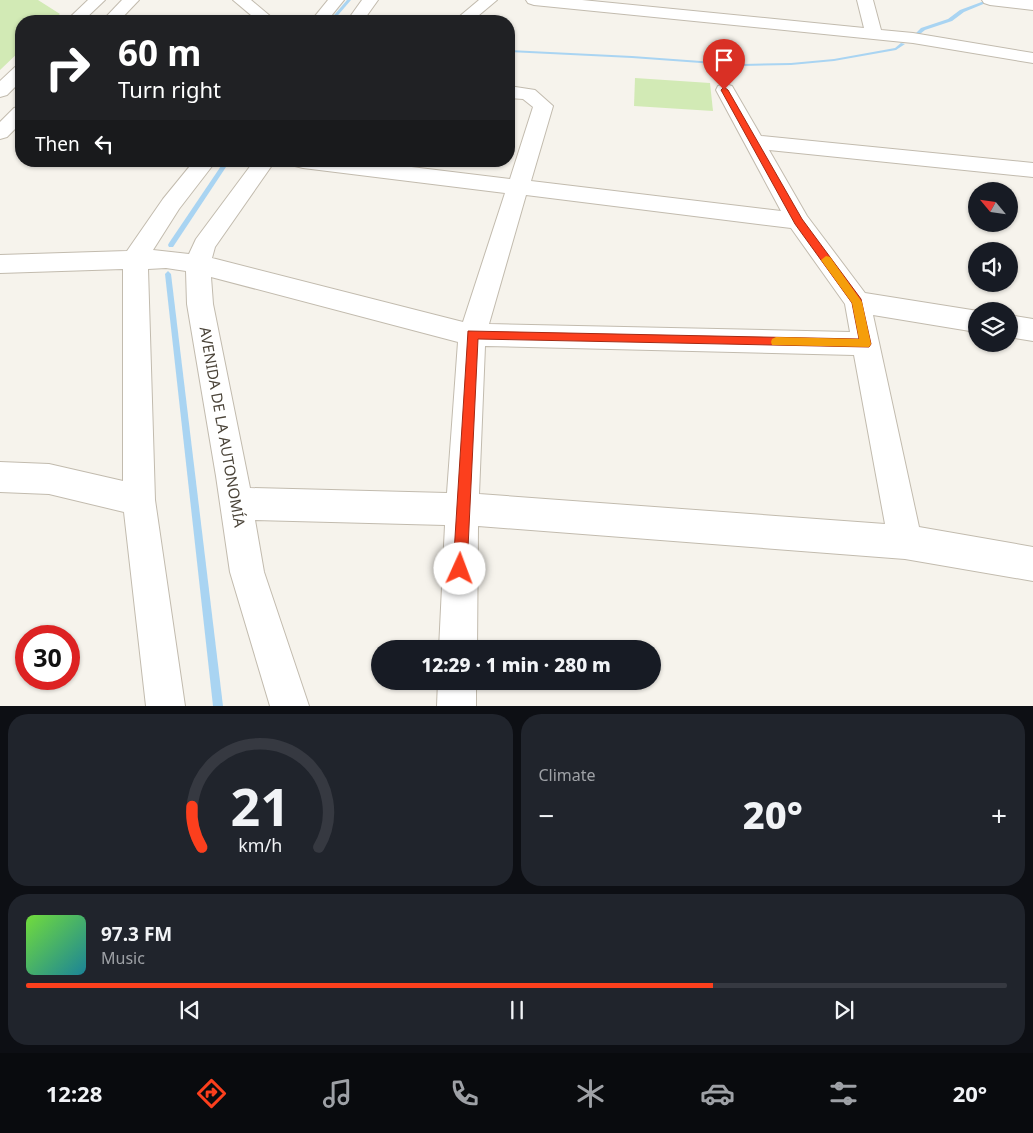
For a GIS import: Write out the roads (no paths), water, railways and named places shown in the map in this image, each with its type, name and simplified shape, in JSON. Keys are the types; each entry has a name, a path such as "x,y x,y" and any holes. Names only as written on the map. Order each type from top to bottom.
{"street":[{"path":"116,15 131,0"},
{"path":"241,0 260,15"},
{"path":"325,15 336,0"},
{"path":"359,15 370,0"},
{"path":"470,15 489,0"},
{"path":"534,0 922,40 1033,58"},
{"path":"865,0 874,35"},
{"path":"990,0 1033,5"},
{"path":"0,91 15,77"},
{"path":"724,90 798,221 857,302 905,542"},
{"path":"458,640 462,509 472,334 543,106 528,94 515,93"},
{"path":"0,133 15,118"},
{"path":"0,141 15,142"},
{"path":"754,142 1033,170"},
{"path":"166,706 139,500 135,259 171,204 201,167"},
{"name":"AVENIDA DE LA AUTONOMÍA","path":"261,167 204,245 198,264 200,304 237,504 247,572 290,699 290,706"},
{"path":"353,167 798,221"},
{"path":"0,264 166,259 198,264 472,334 865,344"},
{"path":"857,302 968,320"},
{"path":"1018,328 1033,330"},
{"path":"0,477 49,479 139,500"},
{"path":"237,504 462,509 905,542 1033,564"},
{"path":"456,706 457,690"}],"waterway":[{"path":"336,15 349,0"},
{"path":"918,33 923,29 950,20 962,11 991,0"},
{"path":"515,51 742,65 791,64 834,60 896,49 903,44"},
{"path":"171,245 223,167"},
{"path":"168,274 218,706"}]}
